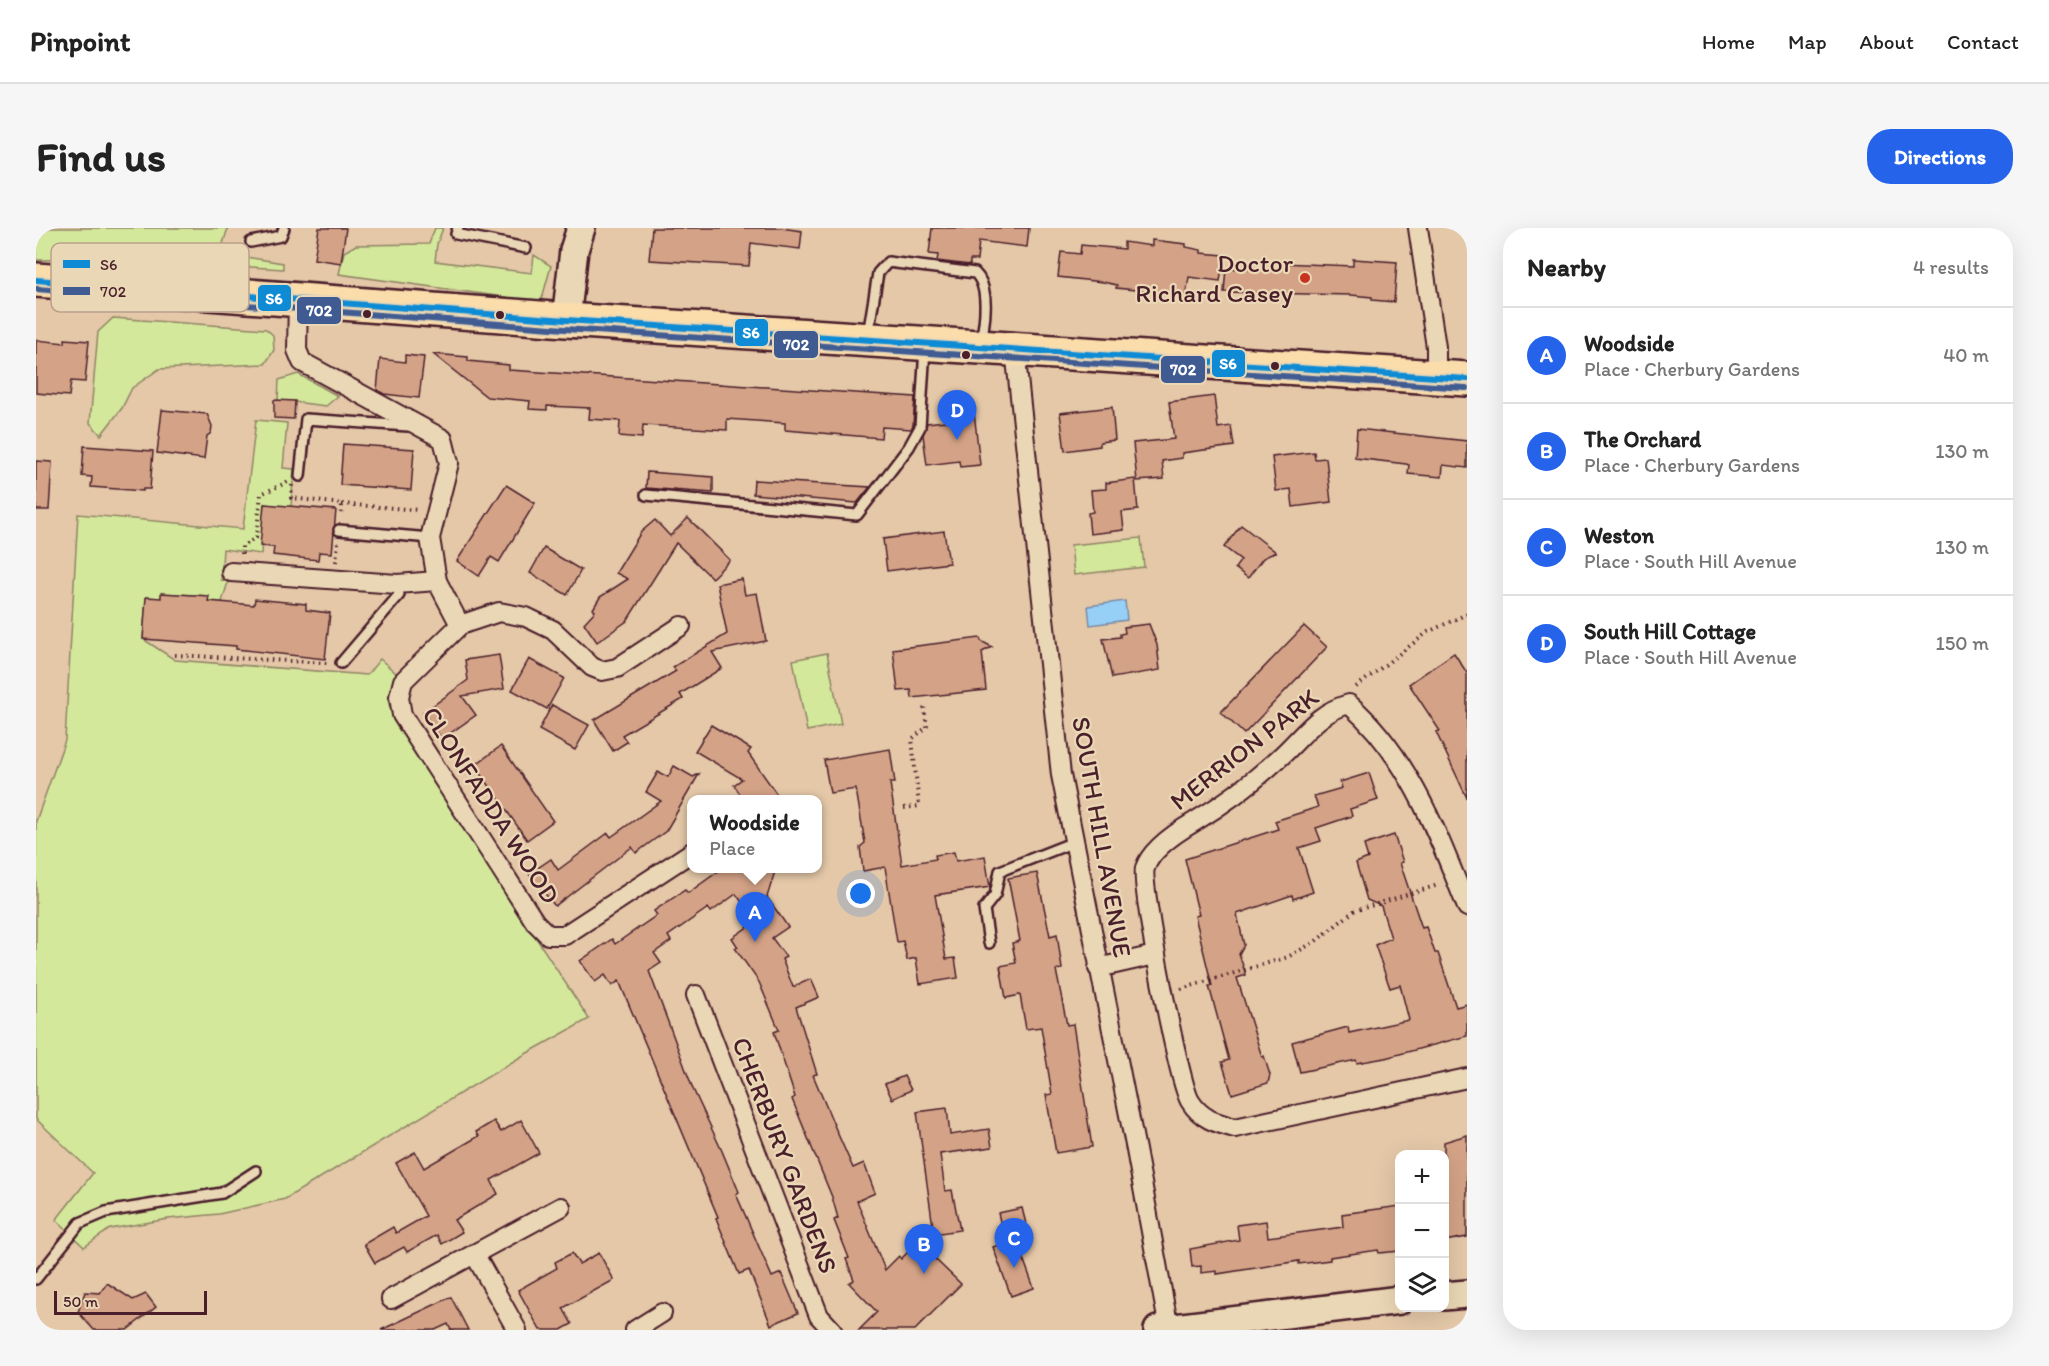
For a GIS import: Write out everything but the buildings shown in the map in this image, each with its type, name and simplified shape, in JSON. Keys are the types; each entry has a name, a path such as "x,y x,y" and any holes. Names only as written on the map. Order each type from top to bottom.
{"highway":[{"path":"36,280 51,281"},
{"path":"249,296 925,345 1451,378"}],"street":[{"path":"566,320 574,250 581,228"},
{"path":"1419,228 1436,347 1451,378"},
{"path":"298,300 297,350 302,362 417,427 443,439 449,464 425,537 437,581 460,625"},
{"name":"SOUTH HILL AVENUE","path":"1015,350 1061,775 1136,1150 1163,1329"},
{"path":"236,572 398,584 437,581"},
{"name":"CLONFADDA WOOD","path":"681,626 616,668 602,671 592,667 553,630 526,617 499,612 460,625 403,681 399,697 402,715 535,922 548,935 566,935 687,855"},
{"name":"MERRION PARK","path":"1467,907 1431,818 1409,776 1363,716 1349,704 1329,710 1279,759 1223,805 1186,827 1150,858 1144,870 1155,955 1189,1100 1206,1120 1235,1128 1467,1078"},
{"path":"1098,968 1155,955"},
{"name":"CHERBURY GARDENS","path":"696,995 819,1316 832,1330"},
{"path":"391,1299 561,1207"},
{"path":"475,1255 517,1330"},
{"path":"1449,1296 1467,1294"},
{"path":"1163,1329 1395,1301"},
{"path":"635,1330 662,1314"}],"lane":[{"path":"250,242 281,236 284,228"},
{"path":"458,228 456,234 526,248"},
{"path":"867,340 878,273 888,262 975,273 983,285 985,325 980,347"},
{"path":"646,495 857,515 909,447 920,428 925,345"},
{"path":"300,476 306,419 417,427"},
{"path":"339,530 425,537"},
{"path":"341,663 399,595 398,584"},
{"path":"989,943 984,909 995,895 1000,871 1074,842"},
{"path":"36,1279 80,1223 106,1212 222,1193 256,1171"}],"path":[{"path":"236,572 242,546 256,538 261,494 293,479 291,498 420,510 425,537"},
{"path":"334,580 342,504"},
{"path":"1349,704 1353,689 1401,650 1428,632 1467,614"},
{"path":"176,655 341,663"},
{"path":"904,808 919,806 912,739 927,727 924,707"},
{"path":"1165,993 1288,957 1316,942 1354,911 1456,879"}],"green space":[{"path":"36,228 228,228 223,243 51,243 51,260 36,260"},
{"path":"435,228 443,228 437,244 435,261 532,273 534,255 551,266 541,302 339,274 344,252 356,245 429,244"},
{"path":"249,258 283,263 283,269 249,267"},
{"path":"113,318 266,329 273,335 274,350 265,364 159,369 132,388 122,408 101,435 90,423 98,332"},
{"path":"298,374 338,396 326,406 278,400 279,380"},
{"path":"256,420 287,423 283,468 294,469 291,507 264,504 261,554 223,549 221,580 228,582 222,602 208,601 208,596 162,593 161,598 146,597 143,639 175,660 367,675 380,659 397,674 388,700 393,719 589,1019 522,1056 285,1199 219,1214 168,1219 110,1229 84,1247 56,1220 93,1173 36,1119 36,821 65,740 78,514 243,529"},
{"path":"1141,538 1144,567 1074,575 1071,545"},
{"path":"827,653 841,724 807,731 793,660"}],"water":[{"path":"1125,601 1127,620 1090,625 1088,606"}],"transit line":[{"name":"S6","path":"36,280 51,281"},
{"name":"702","path":"36,289 51,290"},
{"name":"S6","path":"249,296 566,320 1467,379"},
{"name":"702","path":"249,305 565,329 1466,388"}],"place":[{"name":"Doctor Richard Casey","path":"1305,278"},
{"name":"South Hill Cottage","path":"957,440"},
{"name":"Woodside","path":"755,942"},
{"name":"Weston","path":"1014,1268"},
{"name":"The Orchard","path":"924,1274"}]}
